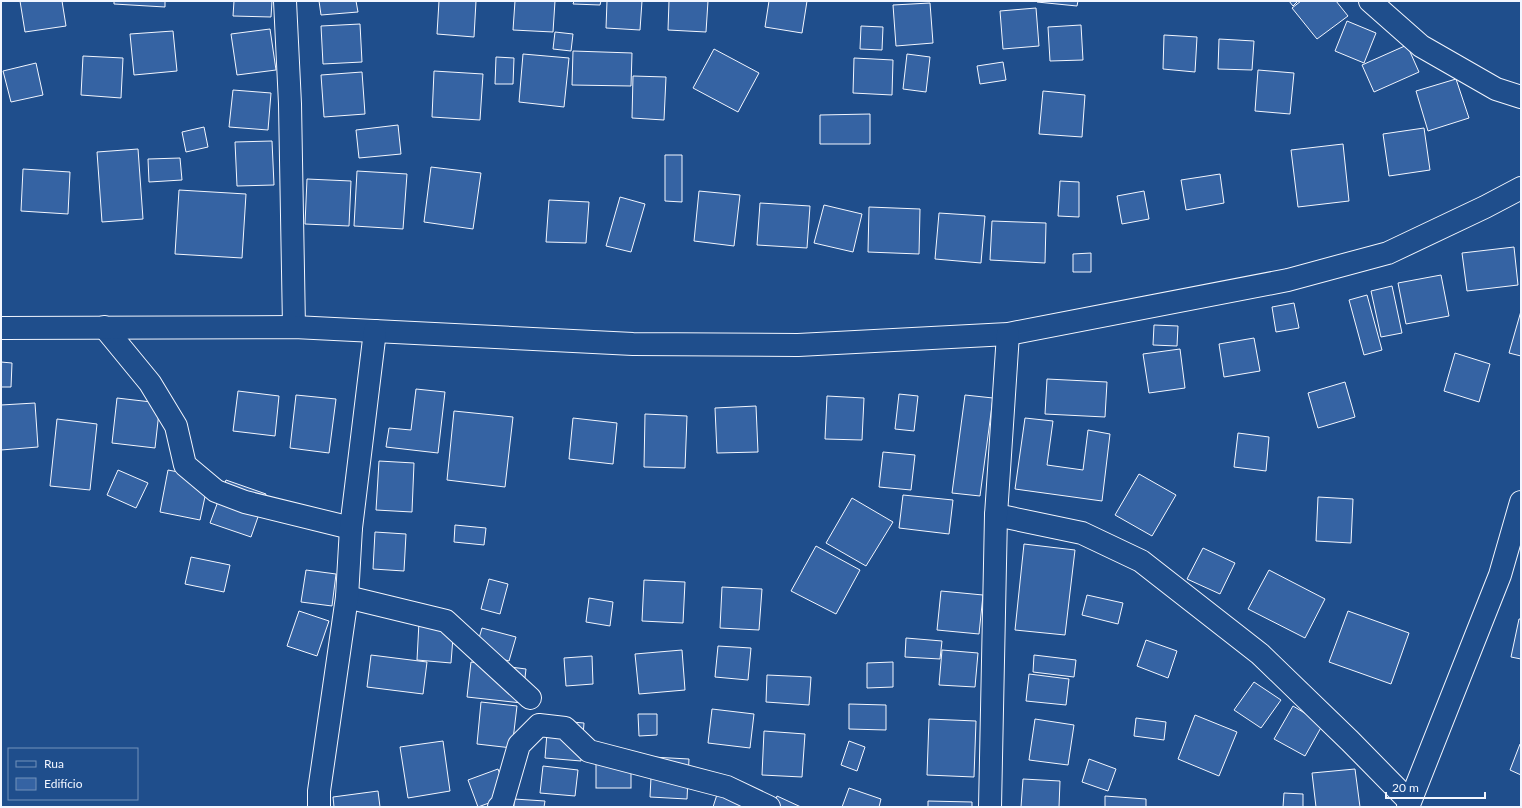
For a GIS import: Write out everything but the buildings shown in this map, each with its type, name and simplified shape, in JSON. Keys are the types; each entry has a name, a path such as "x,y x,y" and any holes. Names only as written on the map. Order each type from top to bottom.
{"street":[{"path":"284,1 290,104 294,327"},
{"path":"1370,1 1421,46 1496,89 1521,97"},
{"path":"1,328 294,327 633,344 798,345 1008,334 1288,280 1388,253 1485,207 1521,188"},
{"path":"104,327 150,382 176,426 185,465 216,491 245,502 351,528"},
{"path":"319,807 319,791 347,597 351,528 375,331"},
{"path":"990,807 996,515 1008,334"},
{"path":"996,515 1082,533 1142,561 1260,654 1350,741 1408,804 1500,575 1521,502"},
{"path":"347,597 446,621 530,698"},
{"path":"499,807 502,804 519,745 539,726 565,728 589,751 727,787 769,807"}]}
